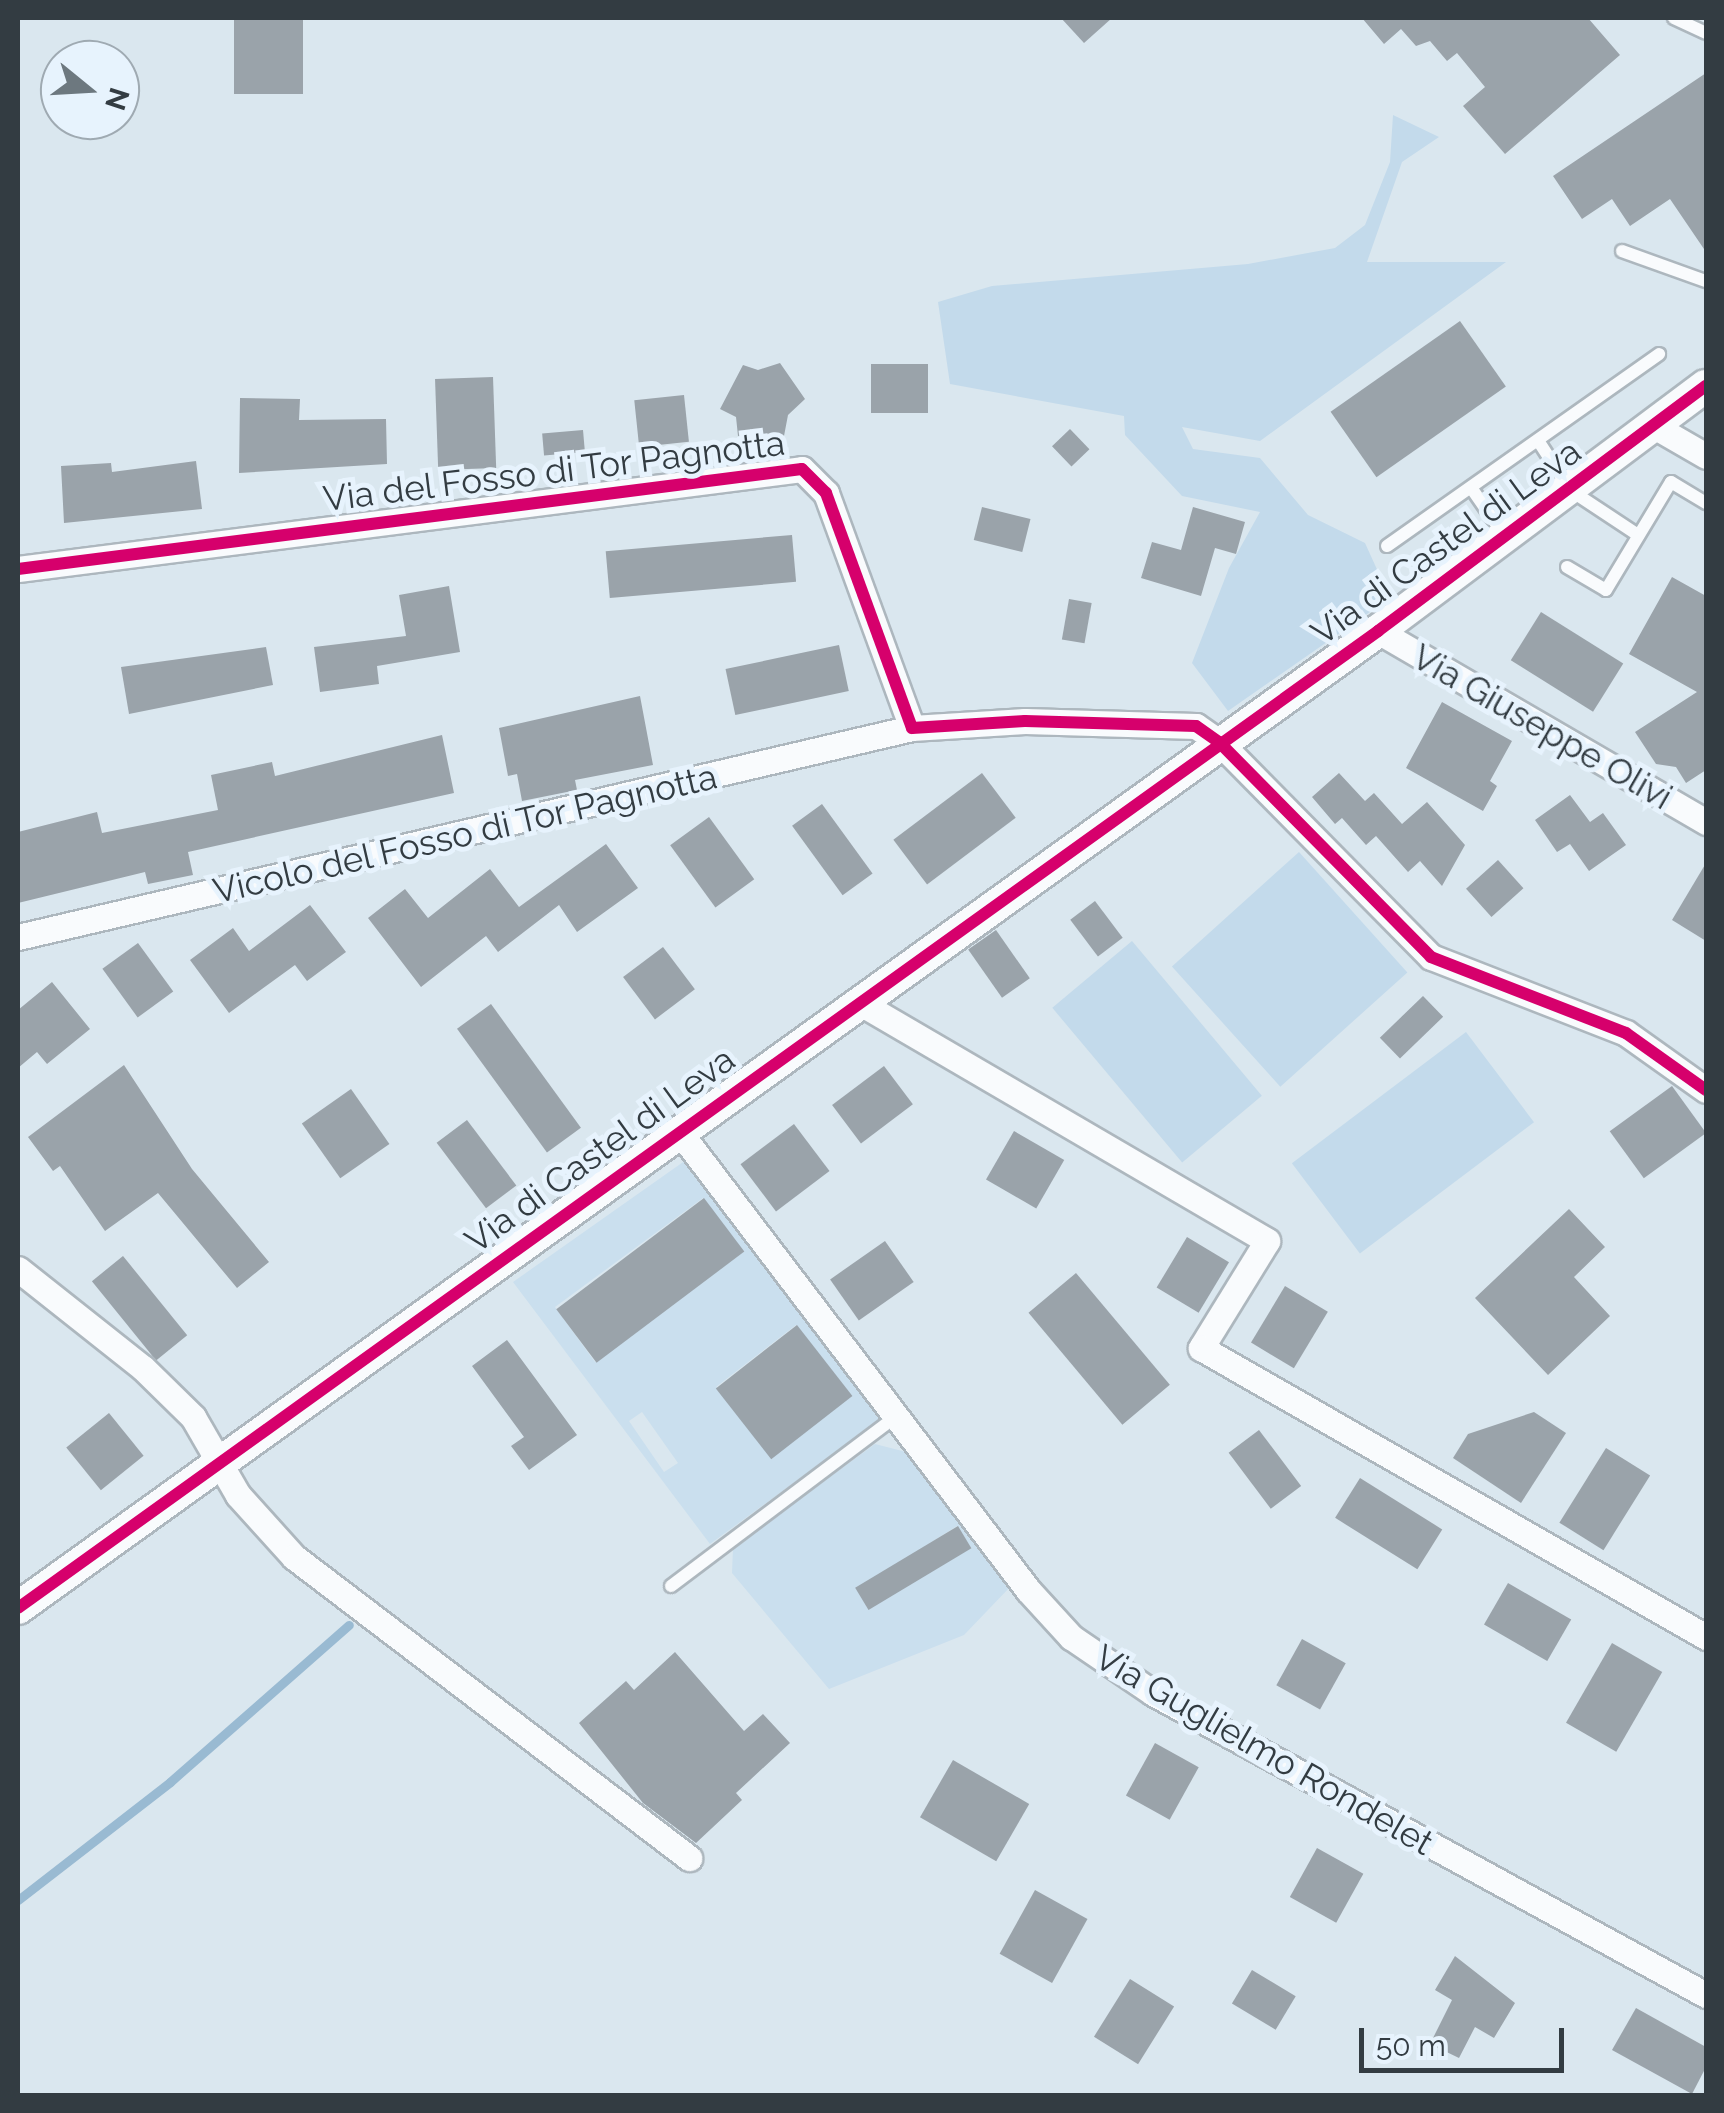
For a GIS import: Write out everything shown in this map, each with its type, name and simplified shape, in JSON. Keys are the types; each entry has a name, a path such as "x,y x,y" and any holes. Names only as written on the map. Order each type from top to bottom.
{"street":[{"name":"Via di Castel di Leva","path":"18,1608 857,1001 1378,631 1706,386"},
{"path":"1654,426 1706,456"},
{"name":"Via del Fosso di Tor Pagnotta","path":"18,569 802,469 826,493 912,728"},
{"name":"Via Giuseppe Olivi","path":"1378,631 1706,822"},
{"path":"912,728 1169,721 1196,726 1219,742 1431,958 1626,1033 1706,1090"},
{"name":"Vicolo del Fosso di Tor Pagnotta","path":"18,937 912,728"},
{"path":"857,1001 1267,1241 1202,1348 1706,1638"},
{"name":"Via Guglielmo Rondelet","path":"678,1130 1028,1590 1097,1656 1295,1773 1706,1996"},
{"path":"18,1269 156,1380 194,1417 223,1460 238,1495 294,1557 689,1858"}],"lane":[{"path":"1674,18 1706,33"},
{"path":"1622,251 1706,281"},
{"path":"1387,546 1659,354"},
{"path":"1539,442 1570,490 1638,536"},
{"path":"1567,566 1606,590 1670,482 1706,504"},
{"path":"1472,489 1506,537"},
{"path":"671,1586 898,1416"}],"shaded area":[{"path":"1393,115 1439,137 1402,162 1367,262 1506,262 1260,441 1182,427 1193,449 1260,458 1308,515 1365,543 1390,598 1228,711 1192,663 1229,568 1260,512 1182,496 1125,435 1124,416 950,384 938,302 992,286 1248,264 1335,248 1365,225 1390,162"},
{"path":"1299,852 1407,972 1280,1087 1172,966"},
{"path":"1132,941 1262,1096 1182,1163 1052,1008"},
{"path":"1466,1032 1534,1122 1360,1253 1292,1163"},
{"path":"686,1160 880,1420 710,1544 513,1282","holes":["703,1198 743,1252 595,1362 555,1307","796,1325 851,1396 716,1387","642,1412 678,1463 664,1472 629,1421"]},
{"path":"875,1444 910,1453 1011,1586 964,1635 829,1689 732,1573 733,1548","holes":["957,1526 971,1548 856,1590"]}],"building":[{"path":"234,18 303,18 303,94 234,94"},
{"path":"1061,18 1112,18 1084,43"},
{"path":"1362,18 1588,18 1620,55 1505,154 1463,106 1485,87 1457,53 1447,61 1430,41 1416,46 1401,29 1384,44"},
{"path":"1706,73 1706,252 1670,199 1630,226 1612,199 1582,219 1553,176"},
{"path":"1460,321 1506,387 1376,477 1331,412"},
{"path":"780,363 805,399 788,415 784,436 738,436 736,417 720,409 743,365 758,370"},
{"path":"871,364 928,364 928,413 871,413"},
{"path":"493,377 496,468 438,470 435,379"},
{"path":"684,395 689,442 639,447 634,400"},
{"path":"240,398 300,399 299,420 386,419 387,464 239,473"},
{"path":"1070,429 1089,449 1071,467 1052,446"},
{"path":"583,430 585,452 544,455 542,434"},
{"path":"196,461 202,509 64,523 61,466 111,463 112,472"},
{"path":"982,507 1031,519 1022,552 974,540"},
{"path":"1193,507 1245,522 1236,554 1215,548 1201,596 1141,578 1152,542 1181,550"},
{"path":"792,535 796,582 610,598 606,551"},
{"path":"1672,577 1706,596 1706,770 1686,783 1676,767 1656,764 1635,732 1697,692 1629,654"},
{"path":"449,586 460,652 377,666 379,684 320,692 314,647 406,636 399,595"},
{"path":"1069,599 1092,603 1085,643 1062,639"},
{"path":"1541,612 1623,663 1593,712 1511,660"},
{"path":"839,645 849,691 735,715 726,669"},
{"path":"266,647 273,685 129,714 121,667"},
{"path":"640,696 653,765 575,780 577,790 522,801 517,774 508,776 499,728"},
{"path":"1442,702 1512,741 1490,781 1497,786 1483,811 1406,768"},
{"path":"442,735 454,793 188,852 193,875 148,884 145,872 18,903 18,832 97,812 102,833 218,810 211,775 272,762 275,776"},
{"path":"982,773 1016,818 927,885 893,840"},
{"path":"1339,773 1365,801 1374,793 1402,824 1427,802 1465,845 1442,886 1420,861 1408,872 1376,836 1366,845 1342,818 1335,824 1312,797"},
{"path":"1570,795 1590,822 1603,813 1626,845 1589,871 1570,844 1557,852 1535,820"},
{"path":"822,804 873,874 843,895 792,826"},
{"path":"709,817 754,879 715,908 670,845"},
{"path":"606,844 638,888 577,932 559,905 498,952 486,936 421,987 368,918 405,889 428,918 490,869 519,907"},
{"path":"1498,860 1523,888 1491,917 1466,889"},
{"path":"1706,863 1706,941 1672,920"},
{"path":"1095,901 1123,938 1098,956 1070,920"},
{"path":"310,905 346,952 307,981 295,965 229,1013 190,960 233,928 249,951"},
{"path":"996,930 1030,978 1002,998 968,950"},
{"path":"138,943 173,992 138,1017 102,969"},
{"path":"663,947 695,989 655,1019 623,977"},
{"path":"52,982 90,1029 47,1064 37,1052 18,1068 18,1010"},
{"path":"1423,996 1443,1017 1400,1059 1380,1038"},
{"path":"491,1004 581,1128 547,1152 457,1029"},
{"path":"124,1065 192,1169 269,1262 237,1288 158,1193 105,1231 60,1166 53,1171 28,1137"},
{"path":"884,1066 913,1104 861,1143 832,1105"},
{"path":"1672,1086 1706,1133 1644,1178 1610,1131"},
{"path":"351,1089 389,1144 340,1178 302,1123"},
{"path":"467,1120 516,1185 486,1208 437,1143"},
{"path":"794,1124 830,1171 776,1211 740,1164"},
{"path":"1014,1131 1064,1160 1036,1208 986,1179"},
{"path":"704,1198 744,1252 597,1363 556,1309"},
{"path":"1569,1209 1605,1247 1574,1277 1610,1316 1548,1375 1475,1298"},
{"path":"1187,1237 1229,1262 1199,1313 1157,1288"},
{"path":"885,1241 914,1282 859,1320 830,1279"},
{"path":"123,1256 187,1335 156,1360 92,1281"},
{"path":"1076,1273 1170,1385 1122,1425 1029,1313"},
{"path":"1285,1286 1328,1312 1294,1368 1251,1343"},
{"path":"797,1325 852,1396 771,1459 716,1388"},
{"path":"507,1340 577,1435 529,1470 511,1446 524,1437 472,1366"},
{"path":"1534,1412 1566,1433 1521,1503 1453,1458 1468,1434"},
{"path":"109,1413 144,1456 101,1490 66,1448"},
{"path":"1259,1430 1301,1486 1271,1509 1229,1453"},
{"path":"1606,1448 1650,1476 1603,1550 1559,1523"},
{"path":"1360,1478 1442,1529 1417,1569 1335,1518"},
{"path":"958,1526 971,1548 869,1610 855,1588"},
{"path":"1508,1583 1571,1620 1547,1661 1484,1625"},
{"path":"1302,1639 1346,1663 1320,1710 1276,1685"},
{"path":"1612,1643 1662,1672 1616,1752 1566,1723"},
{"path":"675,1652 744,1731 763,1714 790,1743 736,1793 742,1800 696,1843 643,1803 579,1723 626,1681 634,1690"},
{"path":"1155,1743 1199,1767 1170,1820 1126,1795"},
{"path":"953,1760 1029,1804 996,1861 920,1817"},
{"path":"1317,1848 1363,1874 1336,1923 1290,1897"},
{"path":"1035,1890 1087,1919 1052,1983 1000,1954"},
{"path":"1455,1956 1515,2003 1494,2038 1475,2027 1459,2058 1430,2044 1452,2000 1435,1990"},
{"path":"1252,1970 1296,1996 1276,2030 1232,2003"},
{"path":"1130,1979 1174,2007 1138,2064 1094,2037"},
{"path":"1636,2008 1706,2047 1706,2067 1692,2094 1612,2050"}],"waterway":[{"path":"18,1900 170,1782 349,1625"}],"cycle path":[{"path":"18,1608 1378,631 1706,386"},
{"path":"18,569 802,469 826,493 912,728 1025,721 1196,726 1219,742 1431,957 1626,1033 1706,1090"}]}
